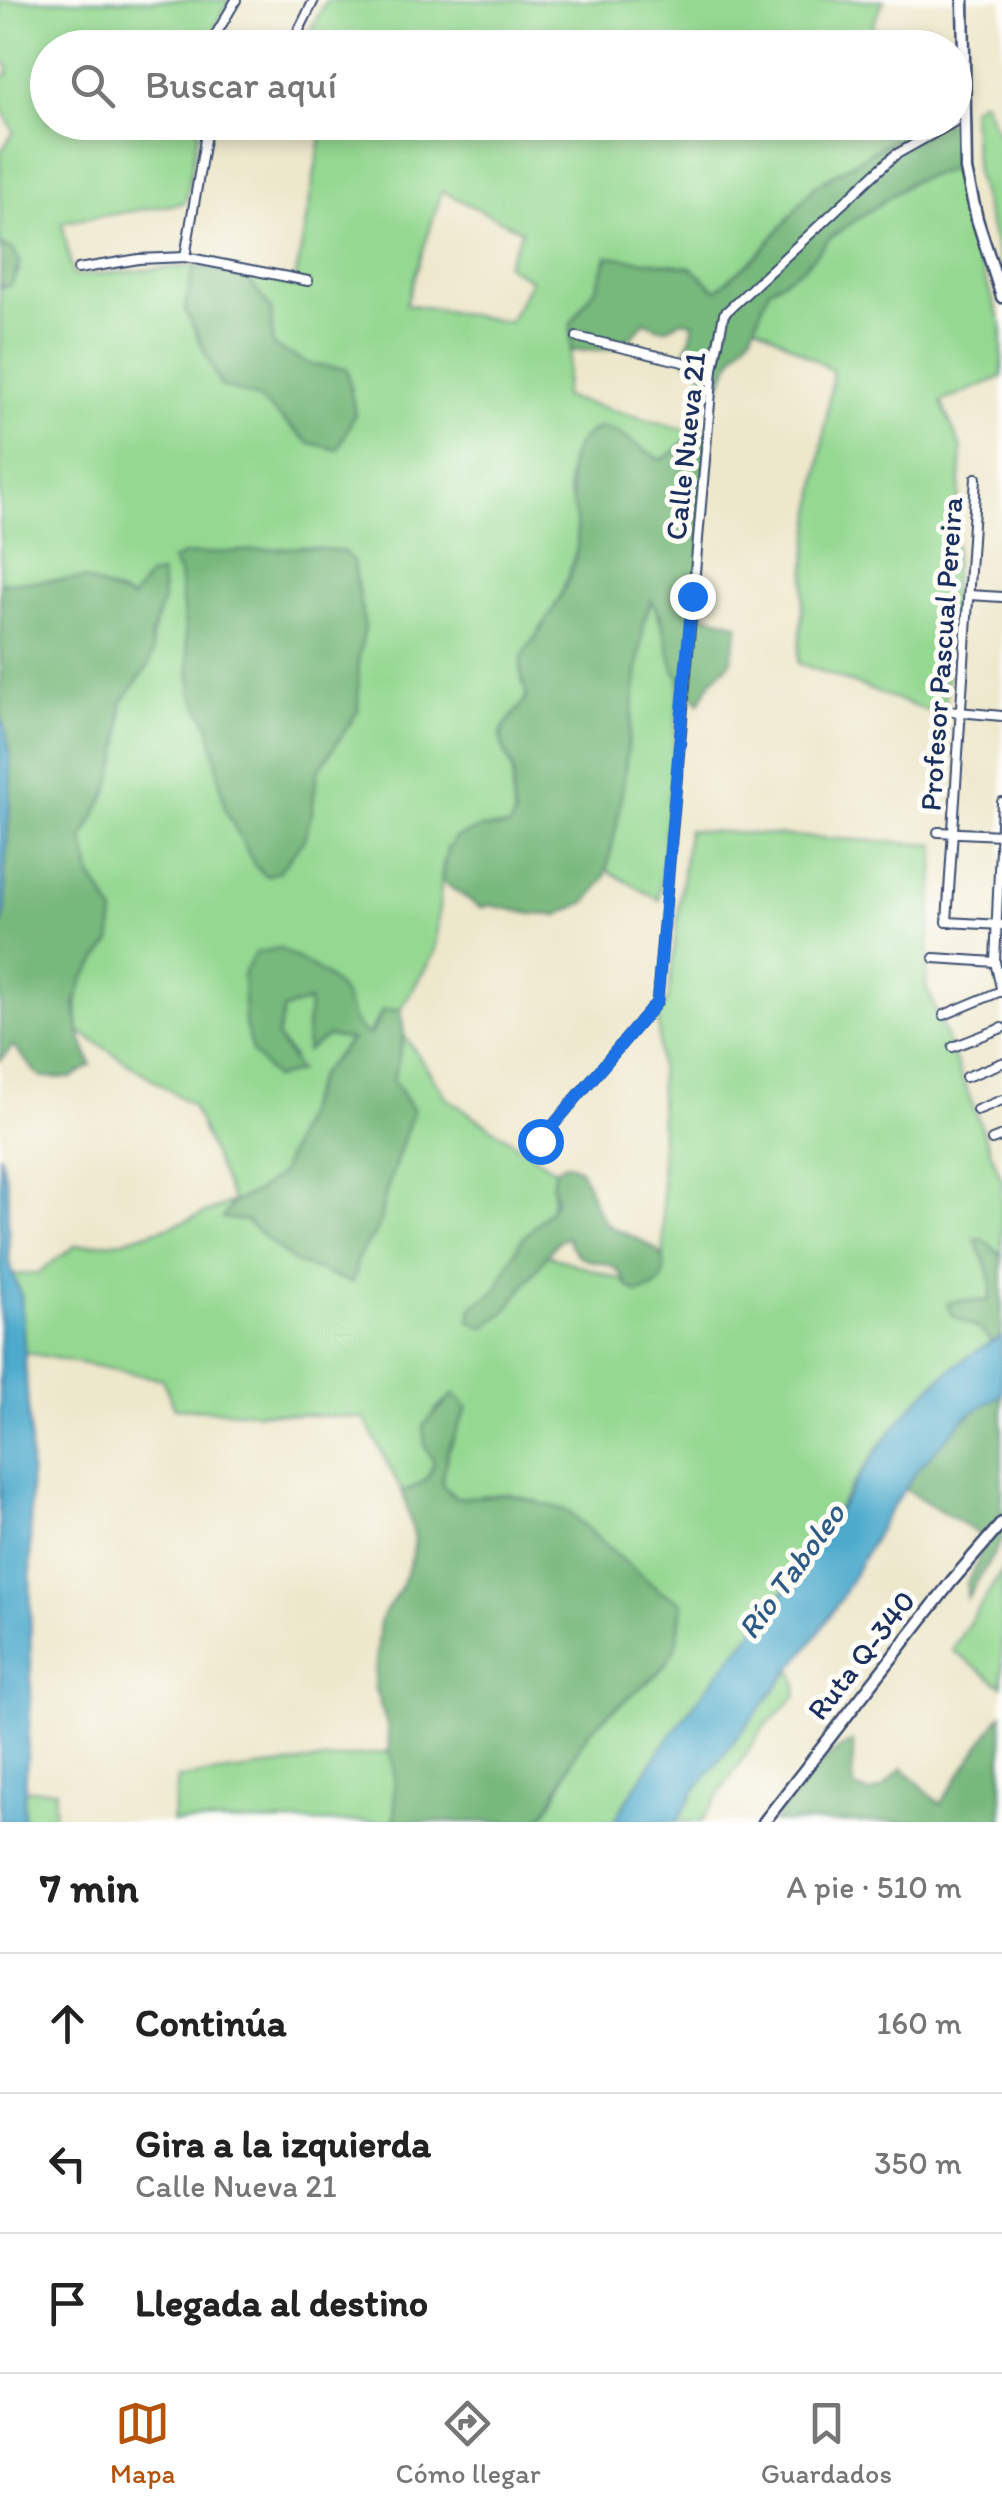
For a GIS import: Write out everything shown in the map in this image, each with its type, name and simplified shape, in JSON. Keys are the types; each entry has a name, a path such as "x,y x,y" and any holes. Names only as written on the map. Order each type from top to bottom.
{"street":[{"path":"218,30 236,0"},
{"path":"299,30 314,0"},
{"path":"962,30 963,0"},
{"path":"184,257 205,140"},
{"name":"Calle Nueva 21","path":"540,1141 657,1002 713,369 724,314 895,155 922,140"},
{"path":"961,140 977,219 1002,298"},
{"path":"78,269 139,259 184,257 308,281"},
{"path":"577,338 713,369"},
{"name":"Profesor Pascual Pereira","path":"976,478 947,922 999,925"},
{"path":"969,595 1002,597"},
{"path":"948,711 1002,716"},
{"path":"944,1015 1002,992 996,962 1002,802"},
{"path":"938,832 1001,835"},
{"path":"934,958 996,962"},
{"path":"953,1048 1002,1028"},
{"path":"966,1077 1002,1063"},
{"path":"978,1110 1002,1100"},
{"path":"992,1140 1002,1136"},
{"name":"Ruta Q-340","path":"764,1822 927,1612 1002,1524"}],"green space":[{"path":"0,0 230,0 214,30 30,30 30,140 197,140 185,203 62,222 73,276 194,266 185,309 221,386 258,398 308,442 338,449 355,413 312,365 272,346 271,309 244,274 295,282 321,140 891,140 815,186 759,254 716,290 651,264 607,256 597,286 571,323 571,351 563,397 694,432 661,460 614,431 570,461 568,490 577,516 577,548 559,601 523,656 520,670 527,696 501,734 513,773 515,814 510,827 482,828 443,863 435,952 401,1009 383,1010 367,1036 355,1026 341,991 243,996 294,1059 277,1037 284,1009 310,1001 306,1034 351,1039 319,1075 280,1174 256,1192 233,1202 192,1105 79,1031 82,982 111,942 107,900 92,877 83,838 109,789 121,741 122,702 153,652 152,635 163,587 141,588 133,599 83,579 0,583 0,287 11,285 19,270 0,246 0,153 14,132 0,104 0,79 8,74 8,65 0,60","holes":["442,191 522,231 506,265 531,280 509,322 406,304"]},
{"path":"327,0 884,0 873,24 874,30 310,30"},
{"path":"983,100 1002,143 1002,269 976,175 972,107"},
{"path":"891,140 958,140 958,167 912,181 830,238 804,267 769,289 752,333 734,355 719,386 686,361 693,322 681,320 664,328 645,321 629,339 614,348 571,351 571,323 597,286 608,256 691,267 716,290 759,254 815,186"},
{"path":"958,167 971,240 1002,325 1002,377 941,402 962,450 944,717 798,663 807,556 833,371 754,323 769,289 804,267 830,238 913,181"},
{"path":"1,245 14,250 20,263 11,285 0,287"},
{"path":"194,266 244,274 271,309 273,346 312,365 347,369 355,413 338,450 308,442 258,398 221,386 185,309"},
{"path":"600,427 614,431 661,460 694,432 711,431 701,554 702,613 739,625 730,663 712,680 699,703 674,670 660,614 651,600 644,622 619,814 605,877 588,901 558,915 489,905 481,908 441,881 447,849 456,837 482,828 509,827 515,815 513,773 502,734 527,696 521,673 523,655 566,585 576,554 570,484 573,452 583,438"},
{"path":"303,547 343,551 353,561 365,628 359,656 358,711 317,773 304,839 279,872 266,876 255,866 225,809 210,728 192,693 179,573 172,560 184,555"},
{"path":"161,574 163,600 150,639 153,652 149,665 122,702 119,754 109,789 83,838 92,877 114,913 111,942 84,978 75,1003 79,1031 91,1065 71,1078 40,1077 13,1046 0,1061 0,928 6,909 10,808 9,748 0,713 0,583 83,579 132,599 148,576"},
{"path":"652,599 680,677 659,900 607,870 619,814 644,622"},
{"path":"688,830 936,845 926,986 1002,1180 1002,1255 988,1243 975,1239 988,1270 991,1294 988,1301 960,1300 974,1324 992,1342 956,1365 923,1394 894,1428 792,1579 667,1741 614,1822 537,1822 552,1802 587,1735 667,1661 678,1637 682,1602 636,1572 569,1511 509,1494 456,1498 442,1485 447,1453 467,1408 454,1394 436,1409 425,1446 434,1463 426,1480 403,1493 364,1418 175,1408 162,1379 23,1352 21,1296 12,1275 38,1273 75,1246 123,1241 233,1202 224,1218 246,1221 294,1262 352,1282 356,1260 378,1229 413,1111 393,1080 404,1035 447,1098 555,1170 547,1255 652,1290 664,1267 658,1016 668,999"},
{"path":"279,948 333,982 343,994 356,1024 367,1035 372,1033 383,1010 401,1009 404,1035 393,1080 413,1111 378,1229 356,1260 352,1283 294,1262 246,1221 223,1218 233,1202 256,1192 280,1174 319,1075 351,1040 328,1036 306,1051 309,1001 284,1009 277,1037 299,1071 274,1078 252,1052 245,1024 243,974 255,953"},
{"path":"566,1163 579,1168 609,1225 646,1243 661,1256 661,1280 653,1288 638,1293 626,1285 613,1267 581,1257 567,1237 556,1243 505,1312 484,1328 470,1321 472,1307 495,1291 521,1240 549,1211 556,1199 552,1184 555,1170"},
{"path":"982,1239 1002,1255 1002,1337 992,1342 979,1329 955,1317 947,1304 988,1301 991,1278 975,1240"},
{"path":"454,1394 467,1408 447,1453 442,1485 456,1498 509,1494 569,1511 660,1591 682,1602 677,1643 668,1661 587,1735 552,1802 537,1822 395,1822 394,1765 387,1725 374,1686 380,1620 400,1589 412,1558 415,1539 403,1493 426,1480 434,1463 425,1446 423,1426"},
{"path":"1002,1394 1002,1540 967,1598 967,1583 986,1544 977,1533 905,1489 947,1435"},
{"path":"1002,1571 1002,1686 952,1650"},
{"path":"792,1670 796,1697 763,1728 701,1822 677,1822 689,1798"},
{"path":"1002,1713 1002,1822 774,1822 820,1765 853,1742 855,1788 870,1794 883,1788 903,1768 940,1804"},
{"path":"389,1752 394,1765 395,1822 172,1822 178,1778"},
{"path":"24,1790 56,1790 53,1822 23,1822"}],"water":[{"path":"0,713 9,752 10,793 5,909 0,928"},
{"path":"0,1154 7,1183 9,1262 21,1296 30,1438 31,1695 23,1822 0,1822"},
{"path":"1002,1337 1002,1394 967,1416 918,1469 813,1641 695,1791 677,1822 614,1822 667,1740 795,1577 898,1424 928,1390 962,1361"}],"route":[{"path":"540,1141 657,1002 692,596"}],"water label":[{"name":"Río Taboleo","path":"791,1571"}]}
